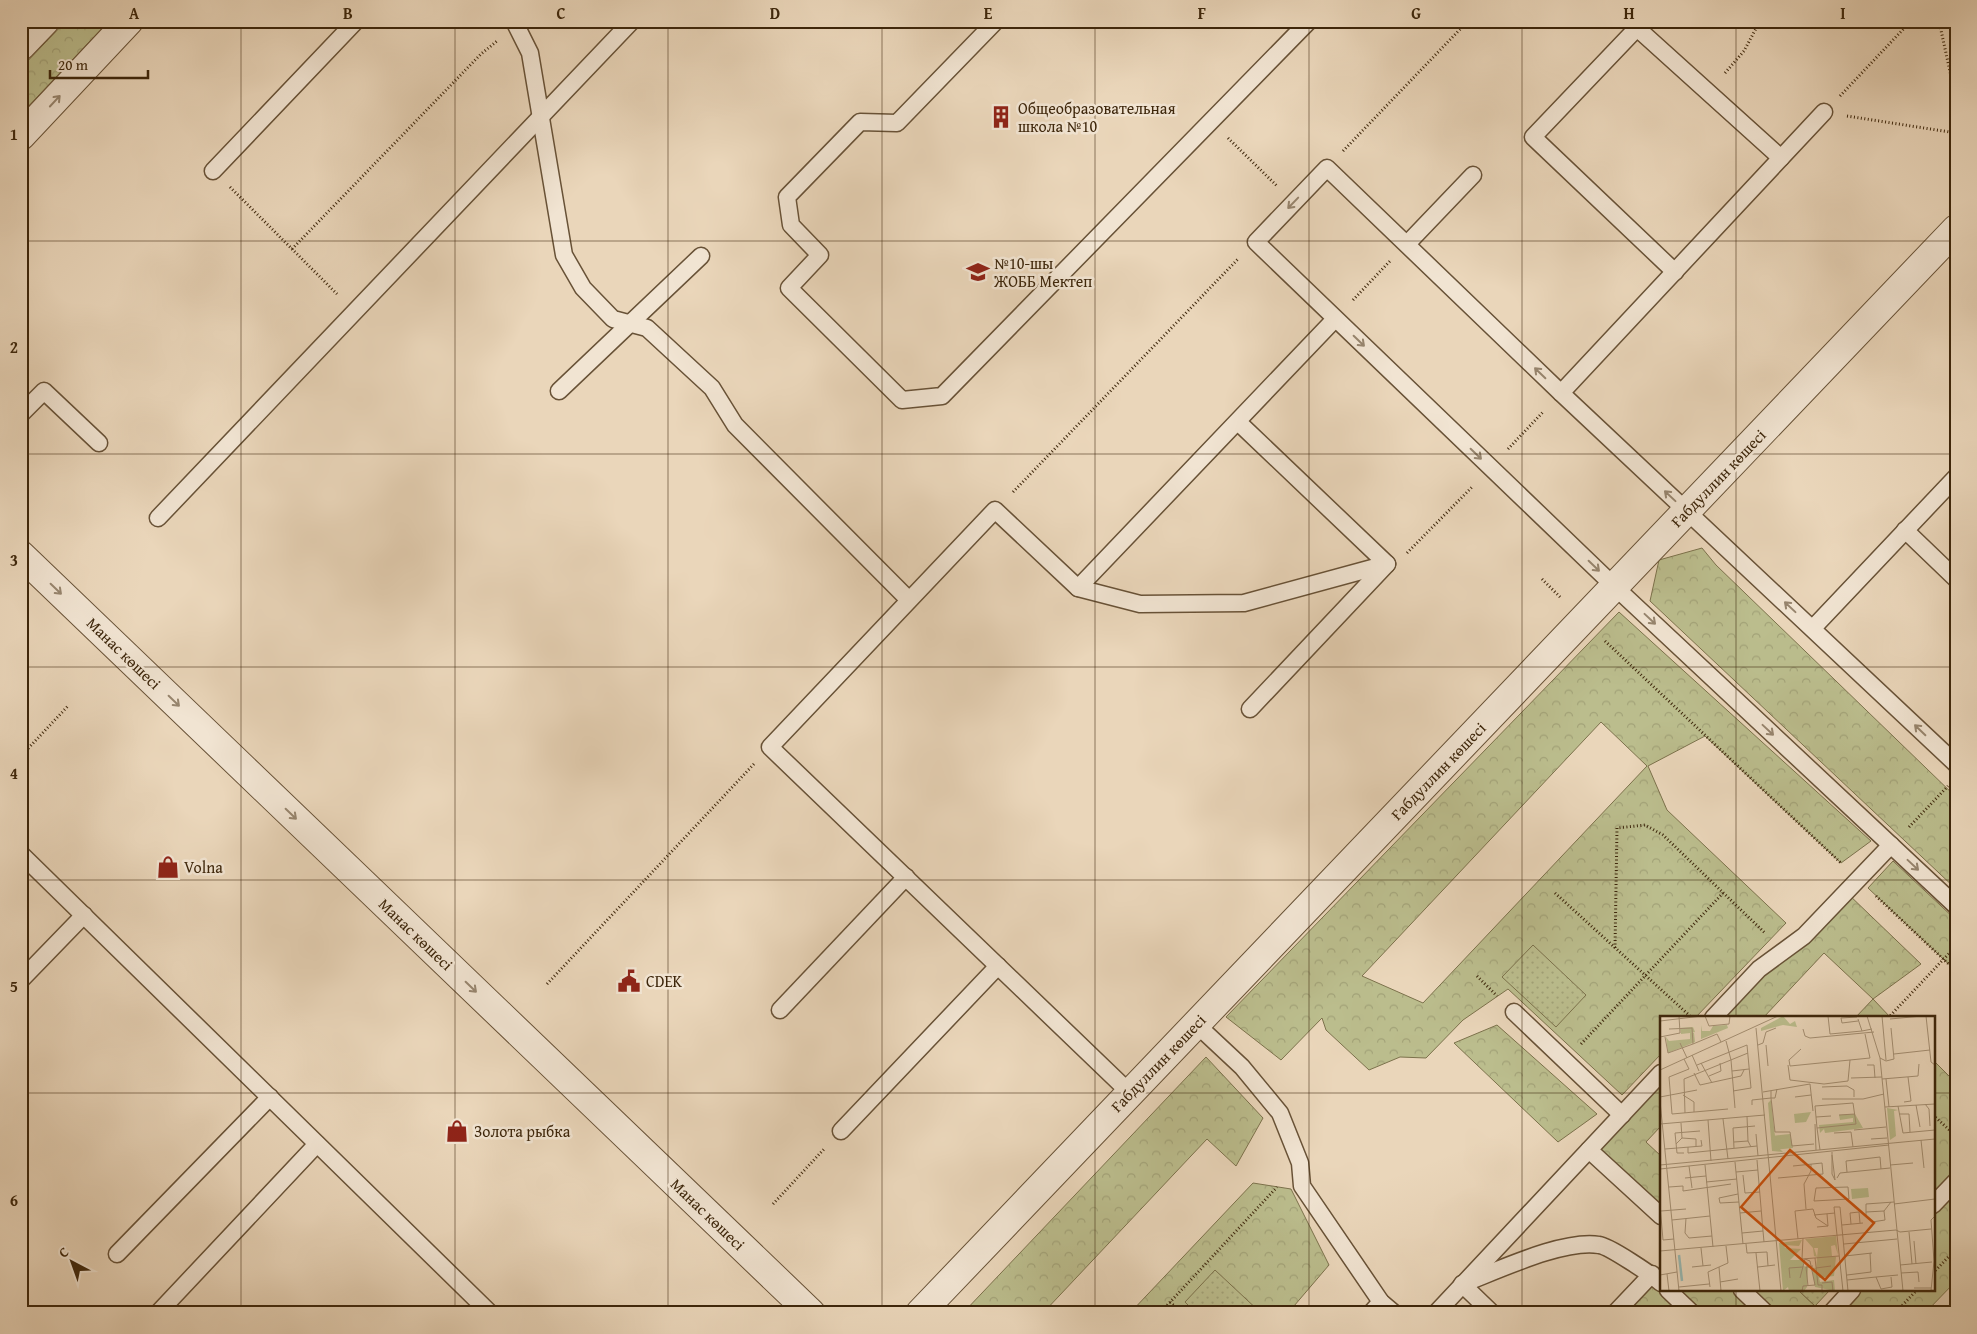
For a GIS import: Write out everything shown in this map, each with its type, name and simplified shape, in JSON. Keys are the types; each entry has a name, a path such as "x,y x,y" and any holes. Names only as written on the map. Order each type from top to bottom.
{"street":[{"path":"21,46 45,21"},
{"path":"21,136 129,21"},
{"name":"Ғабдуллин көшесі","path":"920,1313 1956,229"},
{"name":"Манас көшесі","path":"21,555 811,1313"}],"lane":[{"path":"213,171 356,21"},
{"path":"158,518 542,118 632,21"},
{"path":"996,21 897,123 860,122 787,197 791,225 820,255 790,288 902,400 942,396 1309,21"},
{"path":"517,22 530,53 564,255 583,288 612,319 647,328 712,388 734,425 909,600"},
{"path":"1675,272 1533,138 1637,28 1781,158"},
{"path":"1561,393 1824,112"},
{"path":"1956,764 1561,393 1327,168 1256,242 1614,586 1956,906"},
{"path":"1407,244 1473,175"},
{"path":"559,391 701,256"},
{"path":"1078,588 1335,319"},
{"path":"21,414 44,391 99,443"},
{"path":"1238,422 1387,564"},
{"path":"1812,628 1956,477"},
{"path":"1130,1093 770,747 995,510 1078,588 1140,604 1244,602 1387,564"},
{"path":"1905,530 1956,578"},
{"path":"1250,709 1387,564"},
{"path":"1715,1016 1759,969 1804,936 1891,845"},
{"path":"21,854 490,1313"},
{"path":"780,1010 906,877"},
{"path":"21,980 84,915"},
{"path":"841,1131 998,966"},
{"path":"1514,1012 1622,1115"},
{"path":"1196,1024 1242,1067 1280,1113 1300,1163 1302,1186 1376,1307 1394,1313"},
{"path":"1436,1313 1660,1075"},
{"path":"117,1254 270,1097"},
{"path":"158,1313 317,1144"},
{"path":"1589,1150 1660,1215"},
{"path":"1934,1204 1956,1182"},
{"path":"1462,1284 1563,1246 1600,1245 1656,1279 1615,1313"},
{"path":"1462,1284 1492,1313"},
{"path":"1670,1292 1692,1313"},
{"path":"1744,1292 1766,1313"},
{"path":"1831,1313 1850,1292"}],"path":[{"path":"1327,168 1468,21"},
{"path":"1708,92 1744,51 1760,21"},
{"path":"1824,112 1911,21"},
{"path":"1939,21 1956,99"},
{"path":"292,249 481,54 517,22"},
{"path":"1824,112 1956,133"},
{"path":"1211,121 1294,202"},
{"path":"213,171 356,312"},
{"path":"995,510 1256,242"},
{"path":"1335,319 1407,244"},
{"path":"1542,579 1625,661 1956,971"},
{"path":"21,756 68,706"},
{"path":"547,984 770,747"},
{"path":"1891,845 1951,783"},
{"path":"1615,948 1617,828 1645,825 1663,835 1784,951"},
{"path":"1555,893 1690,1016"},
{"path":"1565,1061 1723,893"},
{"path":"1890,1016 1956,946"},
{"path":"1934,1116 1956,1136"},
{"path":"773,1204 841,1131"},
{"path":"1160,1313 1300,1163"},
{"path":"1934,1272 1956,1249"},
{"path":"1896,1313 1915,1292"},
{"path":"1170,1302 1182,1313"}],"green space":[{"path":"66,21 109,21 21,114 21,68"},
{"path":"1702,548 1716,565 1956,797 1956,889 1650,601 1659,560"},
{"path":"1619,612 1871,841 1841,863 1705,736 1648,766 1667,810 1786,923 1697,1016 1660,1016 1660,1055 1622,1095 1508,989 1463,1020 1426,1058 1400,1057 1369,1070 1326,1030 1322,1018 1281,1060 1226,1017","holes":["1601,722 1647,766 1423,1003 1362,976"]},
{"path":"1893,861 1956,920 1956,971 1868,888"},
{"path":"1846,892 1921,964 1873,999 1824,953 1765,1016 1715,1016"},
{"path":"1533,945 1586,995 1556,1027 1502,977"},
{"path":"1873,999 1889,1016 1857,1016"},
{"path":"1497,1025 1597,1114 1558,1142 1454,1043"},
{"path":"1206,1057 1263,1118 1236,1166 1207,1139 1043,1313 963,1313"},
{"path":"1934,1061 1956,1083 1956,1281 1925,1313 1831,1313 1850,1292 1934,1292"},
{"path":"1660,1074 1660,1127 1646,1142 1660,1155 1660,1215 1589,1150"},
{"path":"1253,1183 1291,1189 1329,1265 1288,1313 1130,1313"},
{"path":"1215,1270 1261,1313 1196,1313 1185,1302"},
{"path":"1652,1274 1660,1288 1660,1292 1800,1292 1815,1306 1809,1313 1615,1313"},
{"path":"1800,1292 1828,1292 1815,1306"}],"place":[{"name":"Общеобразовательная школа №10","path":"1001,117"},
{"name":"№10-шы ЖОББ Мектеп","path":"978,272"},
{"name":"Volna","path":"168,867"},
{"name":"CDEK","path":"629,981"},
{"name":"Золота рыбка","path":"457,1131"}]}
